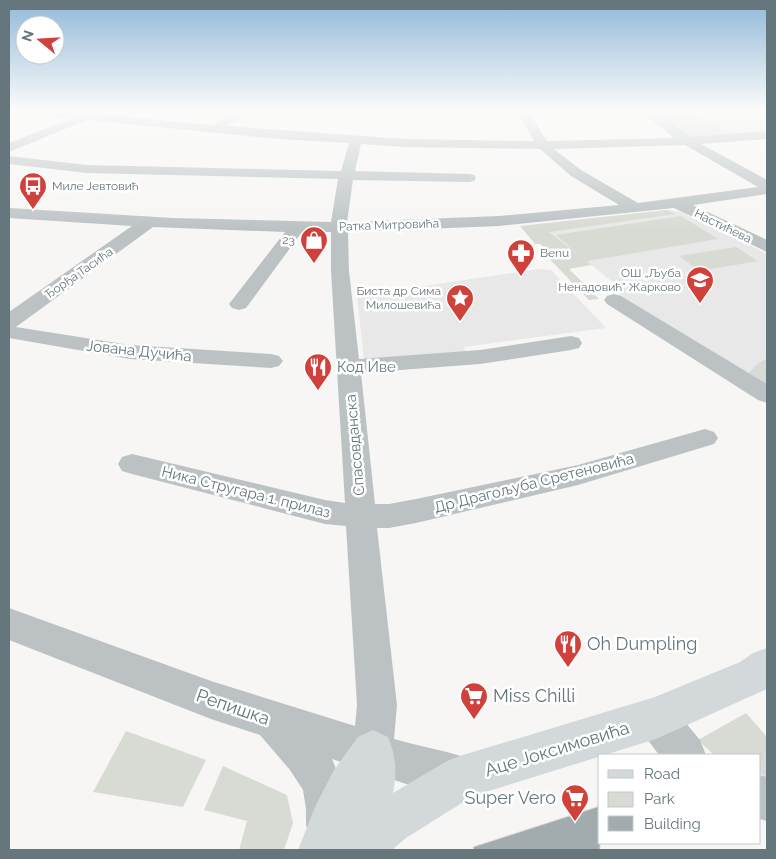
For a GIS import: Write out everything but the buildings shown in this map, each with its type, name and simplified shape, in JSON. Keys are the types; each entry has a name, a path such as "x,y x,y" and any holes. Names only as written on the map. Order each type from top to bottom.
{"main road":[{"name":"Аце Јоксимовића","path":"340,847 463,778 656,718 754,675 767,666"},
{"path":"340,847 371,793 375,768 374,752"}],"street":[{"name":"Спасовданска","path":"353,150 346,177 339,228 340,271 377,704 374,752"},
{"path":"549,150 571,168 635,208"},
{"path":"702,150 767,188"},
{"path":"9,160 80,168 346,177 469,178"},
{"name":"Ратка Митровића","path":"9,213 148,223 339,228 502,220 678,204 767,188"},
{"name":"Настићева","path":"678,204 767,247"},
{"name":"Ђорђа Тасића","path":"9,322 148,223"},
{"path":"239,304 297,227"},
{"path":"614,300 767,395"},
{"name":"Јована Дучића","path":"9,332 130,352 271,361"},
{"path":"348,367 464,358 571,343"},
{"name":"Др Драгољуба Сретеновића","path":"360,516 389,516 416,512 578,475 705,438"},
{"name":"Ника Стругара 1. прилаз","path":"132,464 325,512 360,516"},
{"name":"Репишка","path":"9,624 211,700 421,768 463,778"},
{"path":"656,718 684,754"},
{"path":"274,721 302,750 318,776 329,806 340,847"}],"shaded area":[{"name":"ОШ „Љуба Ненадовић” Жарково","path":"667,210 681,212 767,254 767,390 617,296 623,290 539,224"},
{"path":"539,269 551,270 606,328 464,347 466,352 364,360 357,296"}],"green space":[{"path":"667,210 676,214 549,232 579,255 556,235 681,216 718,239 587,261 591,265 569,269 599,299 589,300 539,248 543,247 540,244 535,244 520,226"},
{"path":"736,247 758,261 700,271 679,256"},
{"path":"767,358 767,390 745,376"},
{"path":"746,713 767,737 767,777 761,774 761,754 713,754 698,740"},
{"path":"126,731 206,760 183,807 93,792"},
{"path":"223,766 287,795 293,823 284,850 239,850 247,821 204,810"}],"place":[{"name":"Миле Јевтовић","path":"33,210"},
{"name":"23","path":"314,264"},
{"name":"Benu","path":"521,277"},
{"name":"ОШ „Љуба Ненадовић” Жарково","path":"700,304"},
{"name":"Биста др Сима Милошевића","path":"460,322"},
{"name":"Код Иве","path":"318,391"},
{"name":"Oh Dumpling","path":"568,668"},
{"name":"Miss Chilli","path":"474,720"},
{"name":"Super Vero","path":"575,822"}]}
